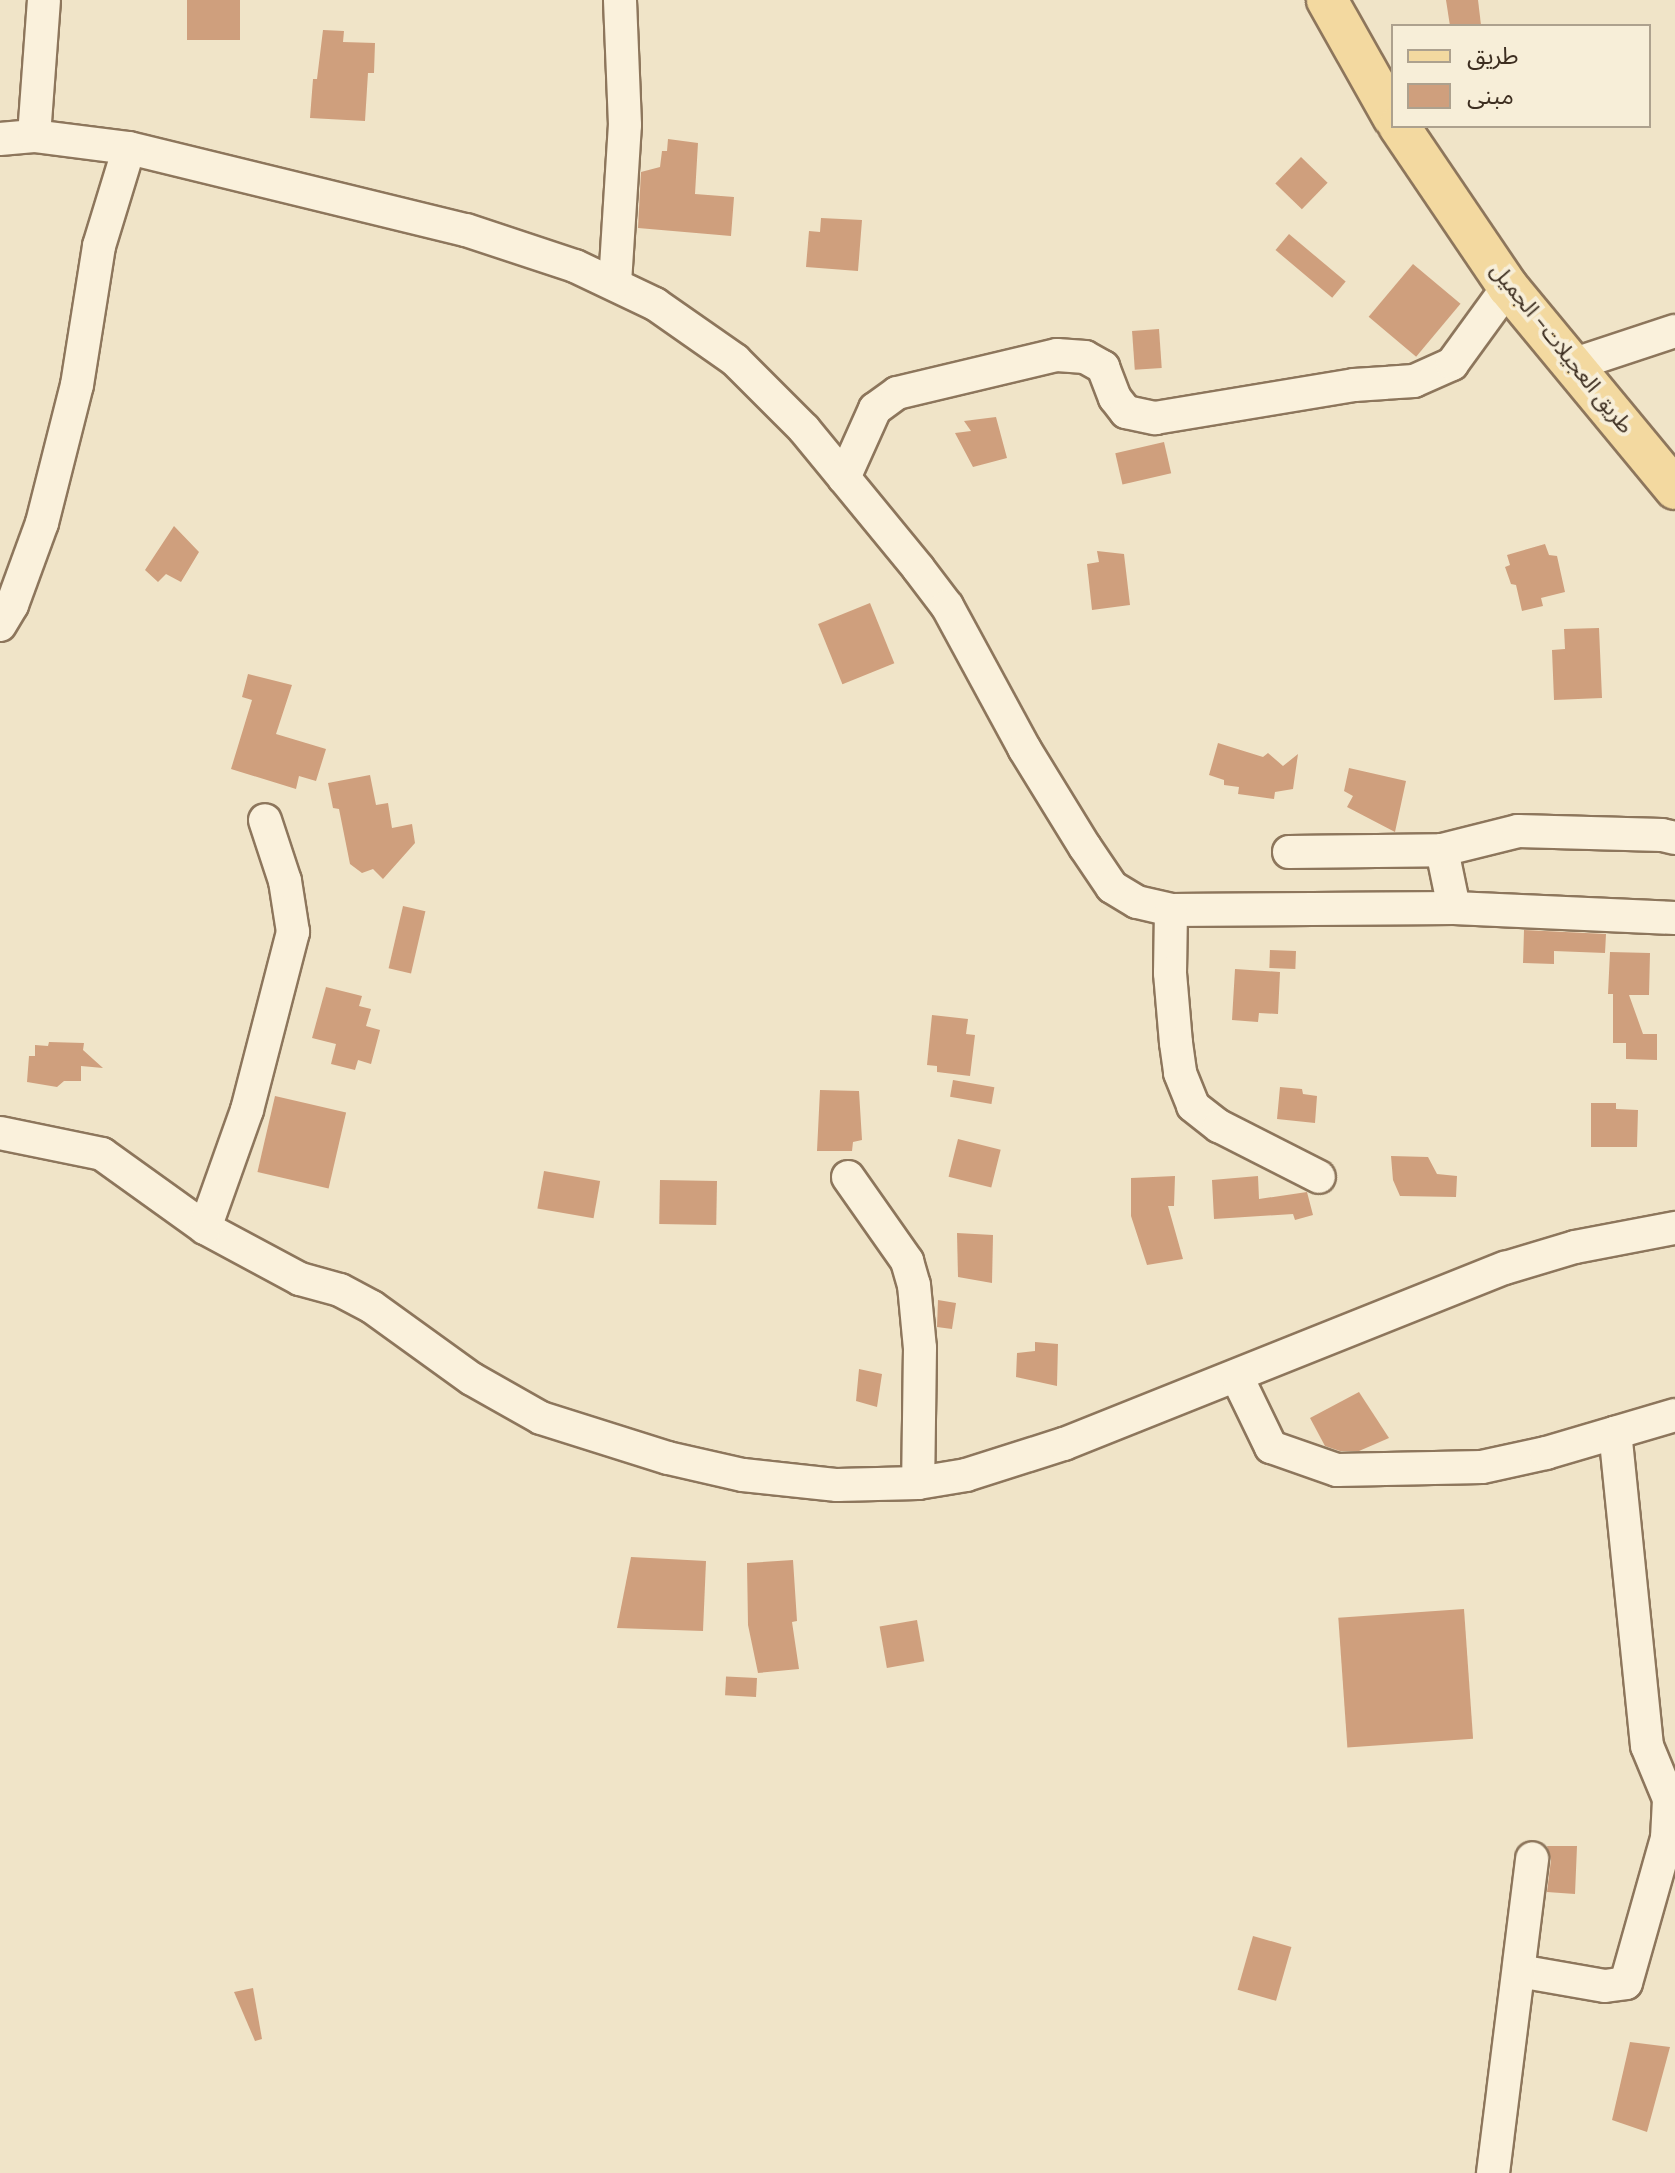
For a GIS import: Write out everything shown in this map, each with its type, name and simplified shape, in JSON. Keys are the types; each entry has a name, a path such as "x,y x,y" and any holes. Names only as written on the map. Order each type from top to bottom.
{"main road":[{"path":"1327,0 1391,113"},
{"name":"طريق العجيلات- الجميل","path":"1400,128 1508,287 1575,364 1675,489"}],"street":[{"path":"34,136 44,0"},
{"path":"615,283 625,125 620,0"},
{"path":"0,139 34,136 129,148 466,230 575,266 655,304 735,360 804,429 844,478 947,606 1024,748 1112,887 1137,902 1171,910 1454,908 1675,918"},
{"path":"0,625 12,605 42,523 77,385 99,246 129,148"},
{"path":"844,478 875,409 897,393 1057,355 1085,357 1103,367 1115,398 1126,412 1155,418 1354,385 1414,381 1452,364 1508,287"},
{"path":"1575,364 1675,331"},
{"path":"205,1228 247,1110 293,932 285,881 265,820"},
{"path":"1289,852 1442,850 1518,831 1662,835 1675,838"},
{"path":"1442,850 1454,908"},
{"path":"1171,910 1170,973 1176,1043 1180,1073 1193,1106 1219,1126 1319,1177"},
{"path":"0,1133 102,1154 205,1228 300,1279 340,1290 372,1307 472,1379 541,1418 668,1458 743,1475 837,1485 918,1483 966,1475 1064,1444 1505,1268 1575,1247 1675,1228"},
{"path":"848,1177 907,1261 914,1285 920,1348 918,1483"},
{"path":"1237,1377 1271,1447 1337,1470 1482,1467 1675,1415"},
{"path":"1519,1971 1605,1986 1626,1983 1667,1838 1669,1799 1647,1746 1615,1433"},
{"path":"1493,2173 1532,1858"}],"building":[{"path":"187,0 240,0 240,40 187,40"},
{"path":"1446,0 1478,0 1481,24 1450,24"},
{"path":"323,30 344,31 343,42 375,43 374,73 368,73 365,121 310,118 313,79 317,79"},
{"path":"668,139 698,143 695,194 734,197 731,236 638,228 641,172 660,167 662,151 667,151"},
{"path":"1301,157 1328,183 1302,209 1275,184"},
{"path":"821,218 862,220 858,271 806,267 809,231 820,232"},
{"path":"1289,234 1346,282 1332,298 1276,250"},
{"path":"1413,264 1460,304 1416,357 1369,317"},
{"path":"1159,329 1162,368 1135,370 1132,331"},
{"path":"996,417 1007,458 973,467 955,433 971,431 964,421"},
{"path":"1164,442 1171,473 1122,484 1115,453"},
{"path":"174,526 199,552 181,582 166,574 158,582 145,570"},
{"path":"1545,544 1549,555 1557,556 1565,592 1541,598 1543,606 1522,611 1516,585 1511,584 1505,567 1510,565 1507,555"},
{"path":"1097,551 1124,554 1130,605 1092,610 1087,564 1099,562"},
{"path":"870,603 894,663 842,684 818,624"},
{"path":"1599,628 1602,698 1554,700 1552,650 1565,649 1564,629"},
{"path":"248,674 292,685 276,734 326,749 316,781 299,776 296,789 231,769 252,700 242,697"},
{"path":"1218,743 1263,757 1268,753 1283,766 1298,754 1293,789 1275,792 1274,799 1238,794 1239,787 1224,785 1224,780 1209,775"},
{"path":"1349,768 1406,781 1395,832 1347,807 1353,796 1344,791"},
{"path":"370,775 376,805 388,803 392,828 412,824 415,843 383,879 373,869 362,873 350,864 339,809 333,808 328,783"},
{"path":"403,906 425,911 411,974 389,968"},
{"path":"1524,930 1606,934 1605,953 1554,951 1554,964 1523,963"},
{"path":"1270,950 1296,951 1295,969 1269,968"},
{"path":"1610,952 1650,953 1649,995 1629,995 1643,1034 1657,1034 1657,1060 1626,1059 1626,1043 1613,1043 1613,994 1608,994"},
{"path":"1235,969 1280,972 1278,1014 1259,1013 1258,1022 1232,1020"},
{"path":"326,987 362,996 359,1006 371,1009 366,1026 380,1030 371,1064 358,1060 355,1070 331,1064 336,1044 312,1038"},
{"path":"932,1015 968,1019 966,1034 975,1035 970,1076 937,1072 937,1066 927,1065"},
{"path":"49,1042 84,1043 83,1050 103,1068 81,1066 81,1081 64,1081 57,1087 27,1082 29,1056 35,1056 35,1045 48,1046"},
{"path":"953,1080 994,1087 991,1104 950,1097"},
{"path":"1280,1087 1302,1089 1303,1094 1317,1096 1315,1123 1277,1119"},
{"path":"820,1090 859,1091 862,1140 853,1142 852,1151 817,1151"},
{"path":"275,1096 346,1112 329,1188 257,1172"},
{"path":"1591,1103 1616,1103 1616,1109 1638,1110 1637,1147 1591,1147"},
{"path":"958,1139 1001,1150 991,1187 949,1177"},
{"path":"1391,1156 1428,1157 1437,1174 1457,1176 1456,1197 1400,1196 1393,1180"},
{"path":"544,1171 600,1181 594,1218 537,1208"},
{"path":"1175,1176 1174,1206 1168,1206 1183,1259 1147,1265 1131,1216 1131,1178"},
{"path":"1258,1176 1259,1199 1307,1192 1313,1215 1295,1220 1293,1214 1214,1219 1212,1180"},
{"path":"660,1180 717,1181 716,1225 659,1224"},
{"path":"957,1233 993,1235 992,1283 958,1277"},
{"path":"938,1300 956,1303 952,1329 937,1327"},
{"path":"1035,1342 1058,1344 1057,1386 1016,1377 1017,1353 1035,1351"},
{"path":"859,1369 882,1374 877,1407 856,1401"},
{"path":"1359,1392 1389,1438 1359,1451 1340,1451 1325,1446 1310,1418"},
{"path":"631,1557 706,1561 703,1631 617,1628"},
{"path":"793,1560 797,1621 792,1622 799,1669 758,1673 748,1625 747,1563"},
{"path":"1464,1609 1473,1739 1347,1747 1338,1618"},
{"path":"917,1620 924,1661 887,1668 880,1627"},
{"path":"726,1676 757,1678 756,1697 725,1695"},
{"path":"1547,1846 1577,1846 1575,1894 1547,1892 1551,1860"},
{"path":"1253,1936 1291,1947 1276,2001 1238,1990"},
{"path":"253,1988 262,2039 255,2041 234,1992"},
{"path":"1630,2042 1670,2047 1647,2132 1612,2120"}]}
